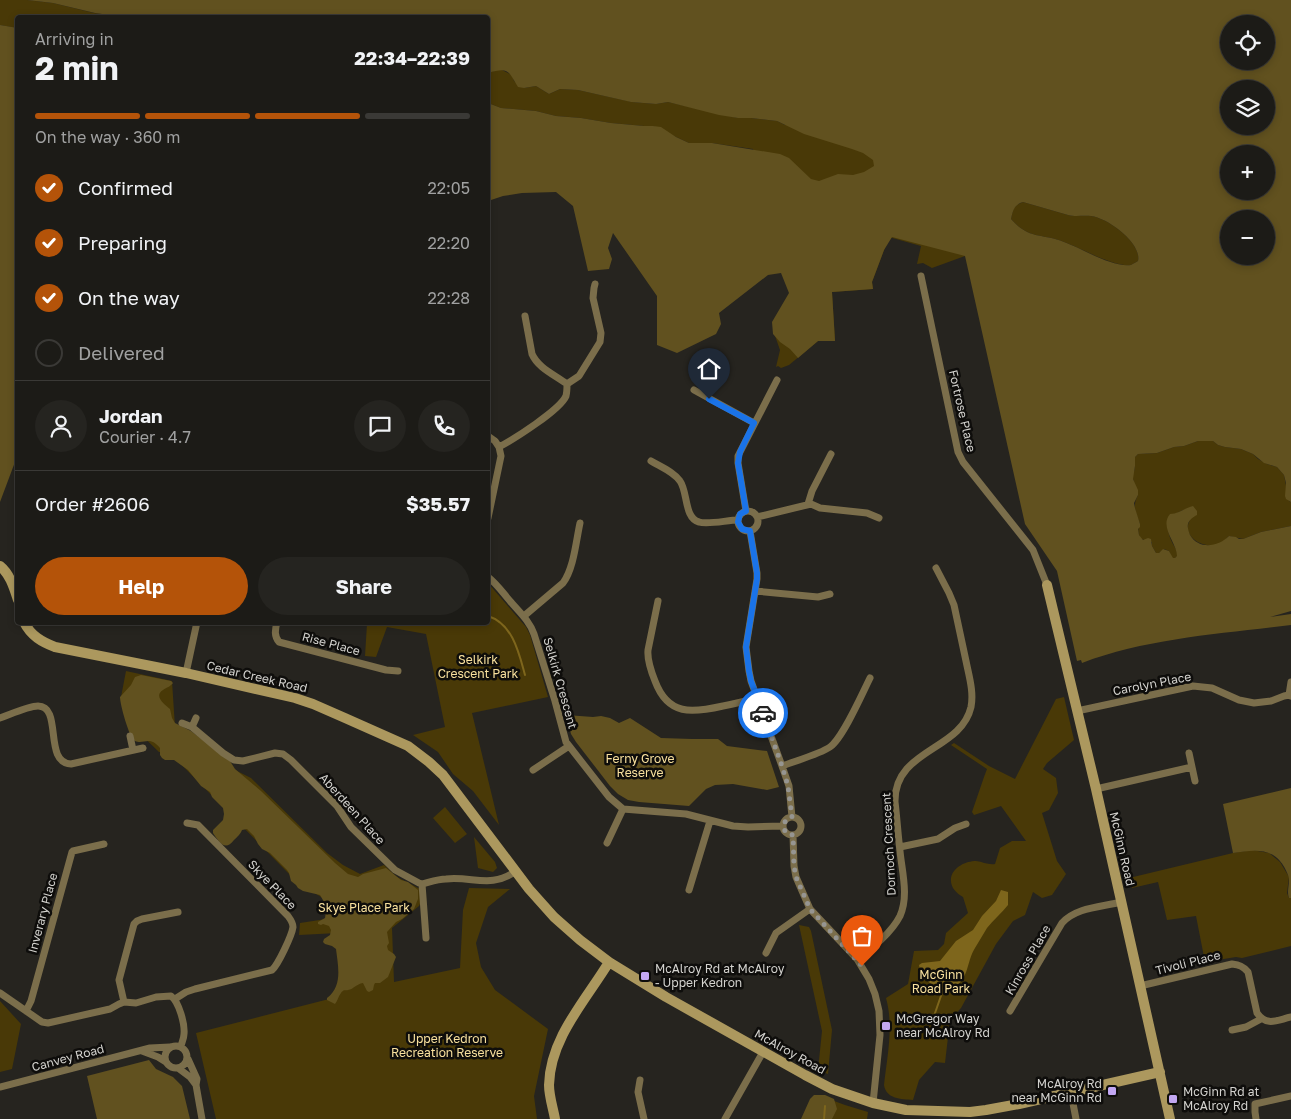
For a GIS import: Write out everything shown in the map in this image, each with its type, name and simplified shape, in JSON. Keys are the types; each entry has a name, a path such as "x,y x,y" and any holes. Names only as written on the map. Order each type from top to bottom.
{"street":[{"name":"Fortrose Place","path":"921,276 958,452 963,462 1033,550 1047,585"},
{"path":"567,384 579,376 600,342 601,333 593,298 595,284"},
{"path":"525,316 534,359 567,384"},
{"path":"746,511 738,460 754,423 777,380"},
{"path":"499,447 513,440 557,407 566,396 567,384"},
{"path":"694,390 754,423"},
{"path":"490,438 499,447 501,456 490,508"},
{"path":"808,504 812,491 831,454"},
{"path":"651,461 674,474 681,482 691,518 701,523 738,520"},
{"path":"757,517 812,504 820,508 867,513 879,518"},
{"path":"746,511 752,511 758,521 757,526 750,531 742,529 739,525 740,514 746,511"},
{"path":"524,616 566,579 570,570 580,524"},
{"path":"750,531 757,573 746,647 749,671 782,766 790,794 792,817"},
{"path":"0,566 5,570 15,592"},
{"name":"Dornoch Crescent","path":"857,959 892,927 902,908 904,890 895,795 899,780 911,764 964,724 971,704 972,689 954,605 936,568"},
{"name":"Selkirk Crescent","path":"490,579 524,616 534,634 564,737 569,746 609,797 623,809"},
{"name":"McGinn Road","path":"1047,585 1096,789 1170,1119"},
{"path":"755,591 818,597 830,594"},
{"path":"658,601 648,658 659,690 668,701 682,709 698,711 757,698"},
{"name":"Cedar Creek Road","path":"26,625 28,630 44,643 55,647 186,673 306,701 363,726 408,746 429,762 443,775 482,826"},
{"path":"186,673 196,625"},
{"name":"Rise Place","path":"276,625 275,633 279,642 386,670 398,671"},
{"path":"782,766 824,750 832,745 840,735 870,678"},
{"name":"Carolyn Place","path":"1077,711 1193,686 1212,688 1239,700 1254,703 1271,701 1290,696 1291,682"},
{"path":"0,718 37,706 48,711 59,758 66,764 143,748"},
{"path":"192,727 196,718"},
{"name":"Aberdeen Place","path":"182,723 192,727 234,760 243,761 275,753 283,754 337,806 351,827 394,870 422,884"},
{"path":"130,736 133,750"},
{"path":"533,770 569,746"},
{"path":"1189,753 1195,781"},
{"path":"1096,789 1192,767"},
{"path":"607,843 623,809 686,814 733,826 783,826"},
{"path":"792,817 799,820 802,827 798,834 793,835 786,833 783,826 786,820 792,817"},
{"path":"689,890 710,821"},
{"name":"Skye Place","path":"175,999 195,989 272,970 278,963 293,926 288,916 198,825 187,823"},
{"path":"900,847 938,839 955,828 966,824"},
{"name":"McAlroy Road","path":"482,826 537,899 584,944 609,962 763,1052 820,1083 855,1098 906,1110 970,1112 1071,1093 1160,1072"},
{"path":"793,835 796,877 810,909 857,959 873,987 879,1011 880,1035 873,1103"},
{"name":"Inverary Place","path":"26,1011 31,1001 72,852 104,844"},
{"path":"426,938 422,884 446,878 495,881 508,877 516,871"},
{"name":"Kinross Place","path":"1010,1012 1062,923 1067,918 1077,912 1121,902"},
{"path":"766,952 776,934 810,909"},
{"path":"124,1002 119,980 134,924 142,919 178,912"},
{"path":"555,1119 549,1084 554,1057 568,1024 609,962"},
{"name":"Tivoli Place","path":"1140,986 1232,964 1239,965 1248,972 1257,1013 1261,1019"},
{"path":"0,994 42,1022 48,1023 110,1009 124,1002 136,1004 156,997 171,996 175,999 179,1008 184,1033 181,1046"},
{"path":"1232,1030 1246,1027 1261,1019 1270,1022 1291,1017"},
{"path":"166,1062 165,1053 170,1047 178,1045 186,1051 196,1074 202,1119"},
{"name":"Canvey Road","path":"0,1087 150,1048 170,1047"},
{"path":"142,1051 158,1056 170,1067 178,1068 184,1066 188,1059"},
{"path":"734,1119 726,1117 763,1052"},
{"path":"178,1068 190,1077 196,1085"},
{"path":"640,1080 638,1092 644,1119"},
{"path":"1071,1093 1076,1119"},
{"path":"1256,1119 1255,1104 1291,1096"}],"green space":[{"path":"0,0 27,0 53,3 108,15 15,15 15,28 0,25"},
{"path":"27,0 1291,0 1291,502 1285,496 1286,483 1284,475 1277,467 1264,463 1253,454 1241,449 1218,445 1213,441 1198,441 1157,453 1138,454 1135,457 1133,479 1138,490 1134,503 1140,524 1138,529 1139,535 1143,540 1151,539 1156,553 1163,549 1169,551 1173,558 1177,556 1167,530 1167,519 1170,514 1193,506 1197,511 1197,515 1189,521 1188,530 1194,540 1203,545 1220,543 1229,536 1243,539 1261,532 1291,526 1291,611 1270,617 1291,614 1291,625 1159,642 1082,663 1081,660 1077,661 1057,571 1025,524 965,256 892,237 884,250 872,282 873,289 832,292 835,341 818,341 798,358 773,334 772,322 789,293 781,273 768,275 719,313 721,324 716,334 677,353 657,345 657,296 613,233 608,248 612,259 609,269 588,271 573,206 556,192 522,193 490,200 490,104 501,108 536,111 556,116 661,127 689,143 712,143 780,154 789,158 811,179 819,181 838,174 853,175 864,172 874,166 873,160 863,153 804,134 777,121 719,115 668,102 656,104 631,102 578,90 560,89 549,94 536,86 518,87 507,72 500,70 490,72 490,15 109,15 53,3","holes":["1023,202 1068,215 1091,216 1114,226 1135,247 1138,261 1131,265 1115,264 1056,239 1030,233 1011,219 1013,210"]},
{"path":"0,25 15,28 15,462 0,502"},
{"path":"500,69 512,75 514,81 524,88 536,86 549,94 560,89 578,90 632,102 656,104 668,102 738,118 777,121 785,125 929,92 965,256 932,268 923,263 917,264 921,246 889,237 872,282 873,289 832,292 835,341 818,341 789,365 781,368 776,367 780,350 773,330 796,295 753,149 712,143 689,143 653,126 611,123 556,116 536,111 501,108 490,104 490,72"},
{"path":"1023,202 1068,215 1091,216 1106,221 1129,239 1138,254 1138,261 1131,265 1115,263 1056,239 1036,235 1024,230 1011,219 1014,208"},
{"path":"1198,441 1213,441 1225,447 1241,449 1253,454 1267,464 1277,467 1284,475 1289,501 1291,502 1291,526 1261,532 1243,539 1229,536 1219,544 1210,545 1199,542 1190,535 1188,526 1190,520 1183,510 1170,514 1168,524 1170,537 1178,556 1172,558 1169,551 1164,549 1156,553 1152,542 1141,539 1139,533 1138,528 1140,524 1135,506 1138,495 1132,475 1135,457 1138,454 1157,453"},
{"name":"Selkirk Crescent Park","path":"490,585 526,627 548,697 472,713 499,825 473,791 453,774 438,752 413,735 445,727 426,634 387,627 376,657 365,656 367,625 490,625"},
{"name":"Upper Kedron Recreation Reserve","path":"126,671 172,681 175,727 233,769 251,778 327,853 343,865 360,874 384,865 397,877 420,889 422,900 419,906 392,928 394,982 460,968 463,910 469,888 510,889 488,907 476,943 481,967 495,990 548,1029 534,1096 537,1119 216,1119 196,1033 333,998 347,972 338,933 299,935 300,923 326,919 329,902 296,881 170,753 159,752 128,722 121,697"},
{"name":"Skye Place Park","path":"141,675 171,681 173,683 160,692 159,695 161,700 170,709 175,723 191,731 230,761 235,769 261,791 348,874 358,877 386,868 418,890 418,899 414,909 396,922 387,932 388,950 396,957 388,977 380,983 375,983 373,990 367,991 363,983 343,991 335,1004 327,1000 335,988 338,969 336,949 323,942 330,935 331,930 329,926 318,924 318,922 325,918 326,914 320,895 298,888 291,881 287,870 270,853 262,849 247,829 242,830 231,844 222,844 213,833 213,830 223,820 223,808 212,797 210,792 201,786 188,770 174,760 162,758 160,748 156,744 150,741 138,742 133,739 125,721 120,697 131,685 135,677"},
{"name":"McGinn Road Park","path":"1064,697 1074,740 1047,763 1043,769 1056,778 1058,793 1049,810 1042,813 1057,861 1066,874 1052,895 1042,898 1033,892 1025,915 1013,921 996,944 961,1008 950,1020 945,1063 935,1062 919,1080 913,1100 891,1096 885,1090 884,1085 890,1030 886,998 908,984 914,951 938,950 944,944 946,933 968,913 963,897 956,892 951,884 954,871 960,865 972,861 995,864 1000,848 1012,841 1026,841 1001,806 974,815 972,812 987,769 951,745 954,743 989,766 1015,779 1056,699"},
{"name":"Ferny Grove Reserve","path":"566,715 601,716 619,723 630,718 661,738 718,739 727,746 767,751 779,787 767,790 733,784 715,785 706,789 689,806 628,800 610,786 576,742 571,734"},
{"path":"1291,788 1291,898 1289,898 1289,878 1284,866 1278,859 1266,852 1233,853 1223,804"},
{"path":"445,807 467,834 455,843 433,818"},
{"path":"474,837 495,862 497,868 493,872 478,868"},
{"path":"1252,850 1269,853 1280,862 1289,877 1287,893 1289,898 1291,898 1291,946 1242,958 1236,957 1205,962 1196,916 1167,920 1158,882 1132,888 1129,878 1233,853"},
{"path":"799,925 809,927 811,931 832,1030 828,1074 818,1070 822,1031"},
{"path":"0,1001 21,1024 12,1069 0,1072"},
{"path":"149,1060 156,1069 173,1077 182,1086 190,1119 97,1119 87,1076"},
{"path":"814,1095 825,1095 834,1099 837,1109 832,1119 801,1119 810,1099"},
{"path":"818,1095 868,1112 867,1119 807,1119"}],"shaded area":[{"path":"1001,890 1008,892 1008,905 987,928 972,954 964,978 955,986 946,990 935,987 923,976 919,965 940,961 956,941 973,930 982,916 996,901"}],"waterway":[{"path":"490,617 497,620 514,640 525,675"},
{"path":"934,1016 943,990"},
{"path":"824,1119 825,1106"}],"way so far":[{"path":"763,713 790,794 792,817 786,820 784,828 786,833 793,835 796,877 810,909 862,966"}],"place":[{"name":"McAlroy Rd at McAlroy - Upper Kedron","path":"645,976"},
{"name":"McGregor Way near McAlroy Rd","path":"886,1026"},
{"name":"McAlroy Rd near McGinn Rd","path":"1112,1091"},
{"name":"McGinn Rd at McAlroy Rd","path":"1173,1099"}],"route":[{"path":"709,399 754,423 738,456 746,511 740,514 738,522 742,529 750,531 757,573 746,647 751,681 763,713"}]}
